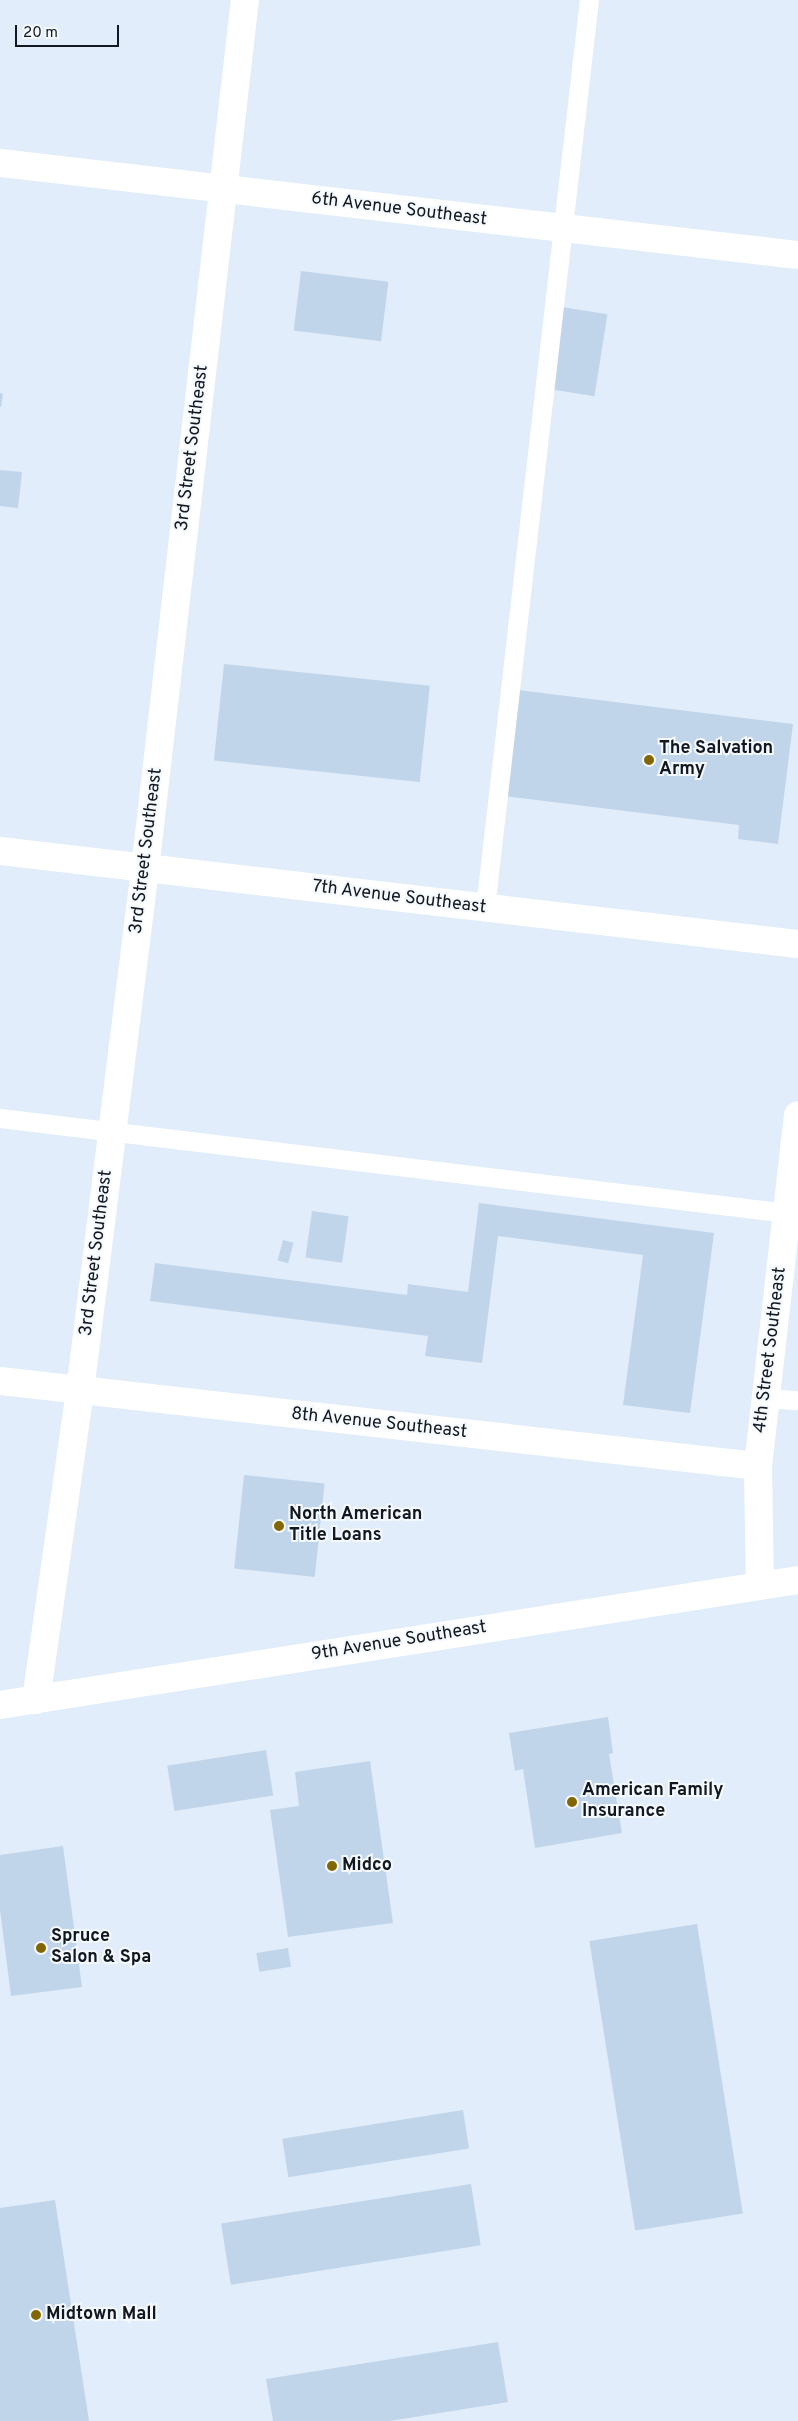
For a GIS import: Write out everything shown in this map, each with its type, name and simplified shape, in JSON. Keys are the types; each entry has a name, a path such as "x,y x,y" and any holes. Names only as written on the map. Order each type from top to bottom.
{"street":[{"name":"3rd Street Southeast","path":"36,1700 80,1390 145,869 245,0"},
{"name":"6th Avenue Southeast","path":"0,164 798,256"},
{"name":"7th Avenue Southeast","path":"0,851 798,944"},
{"name":"4th Street Southeast","path":"760,1585 758,1466 798,1115"},
{"name":"8th Avenue Southeast","path":"0,1381 758,1466"},
{"name":"9th Avenue Southeast","path":"0,1705 798,1580"}],"lane":[{"path":"485,908 589,0"},
{"path":"0,1118 787,1213"},
{"path":"766,1398 798,1400"}],"building":[{"path":"301,271 388,282 381,341 294,331"},
{"path":"562,307 607,314 594,396 549,389"},
{"path":"0,393 3,394 1,407 0,407"},
{"path":"0,470 22,472 18,508 0,506"},
{"path":"224,664 430,686 420,782 214,760"},
{"name":"The Salvation Army","path":"518,690 793,724 778,844 738,839 739,825 504,796"},
{"path":"479,1203 714,1233 690,1413 623,1405 643,1255 498,1236 482,1363 425,1356 428,1336 150,1301 155,1263 407,1295 408,1284 468,1292"},
{"path":"312,1211 349,1216 342,1263 305,1258"},
{"path":"283,1240 294,1243 288,1263 278,1260"},
{"name":"North American Title Loans","path":"244,1475 325,1483 315,1577 234,1568"},
{"name":"American Family Insurance","path":"608,1717 613,1753 609,1754 622,1833 535,1848 523,1769 515,1771 509,1733"},
{"path":"266,1750 273,1795 174,1811 167,1766"},
{"name":"Midco","path":"370,1761 393,1923 288,1937 270,1810 299,1806 295,1772"},
{"name":"Spruce Salon & Spa","path":"63,1846 82,1987 11,1996 0,1910 0,1855"},
{"path":"697,1924 743,2213 635,2230 589,1941"},
{"path":"288,1948 291,1967 259,1972 256,1953"},
{"path":"463,2110 469,2149 288,2177 282,2139"},
{"path":"471,2184 481,2245 231,2285 221,2224"},
{"name":"Midtown Mall","path":"55,2200 89,2421 0,2421 0,2208"},
{"path":"498,2342 508,2402 390,2421 273,2421 266,2379"}],"place":[{"name":"The Salvation Army","path":"649,760"},
{"name":"North American Title Loans","path":"279,1526"},
{"name":"American Family Insurance","path":"572,1802"},
{"name":"Midco","path":"332,1866"},
{"name":"Spruce Salon & Spa","path":"41,1948"},
{"name":"Midtown Mall","path":"36,2315"}]}
